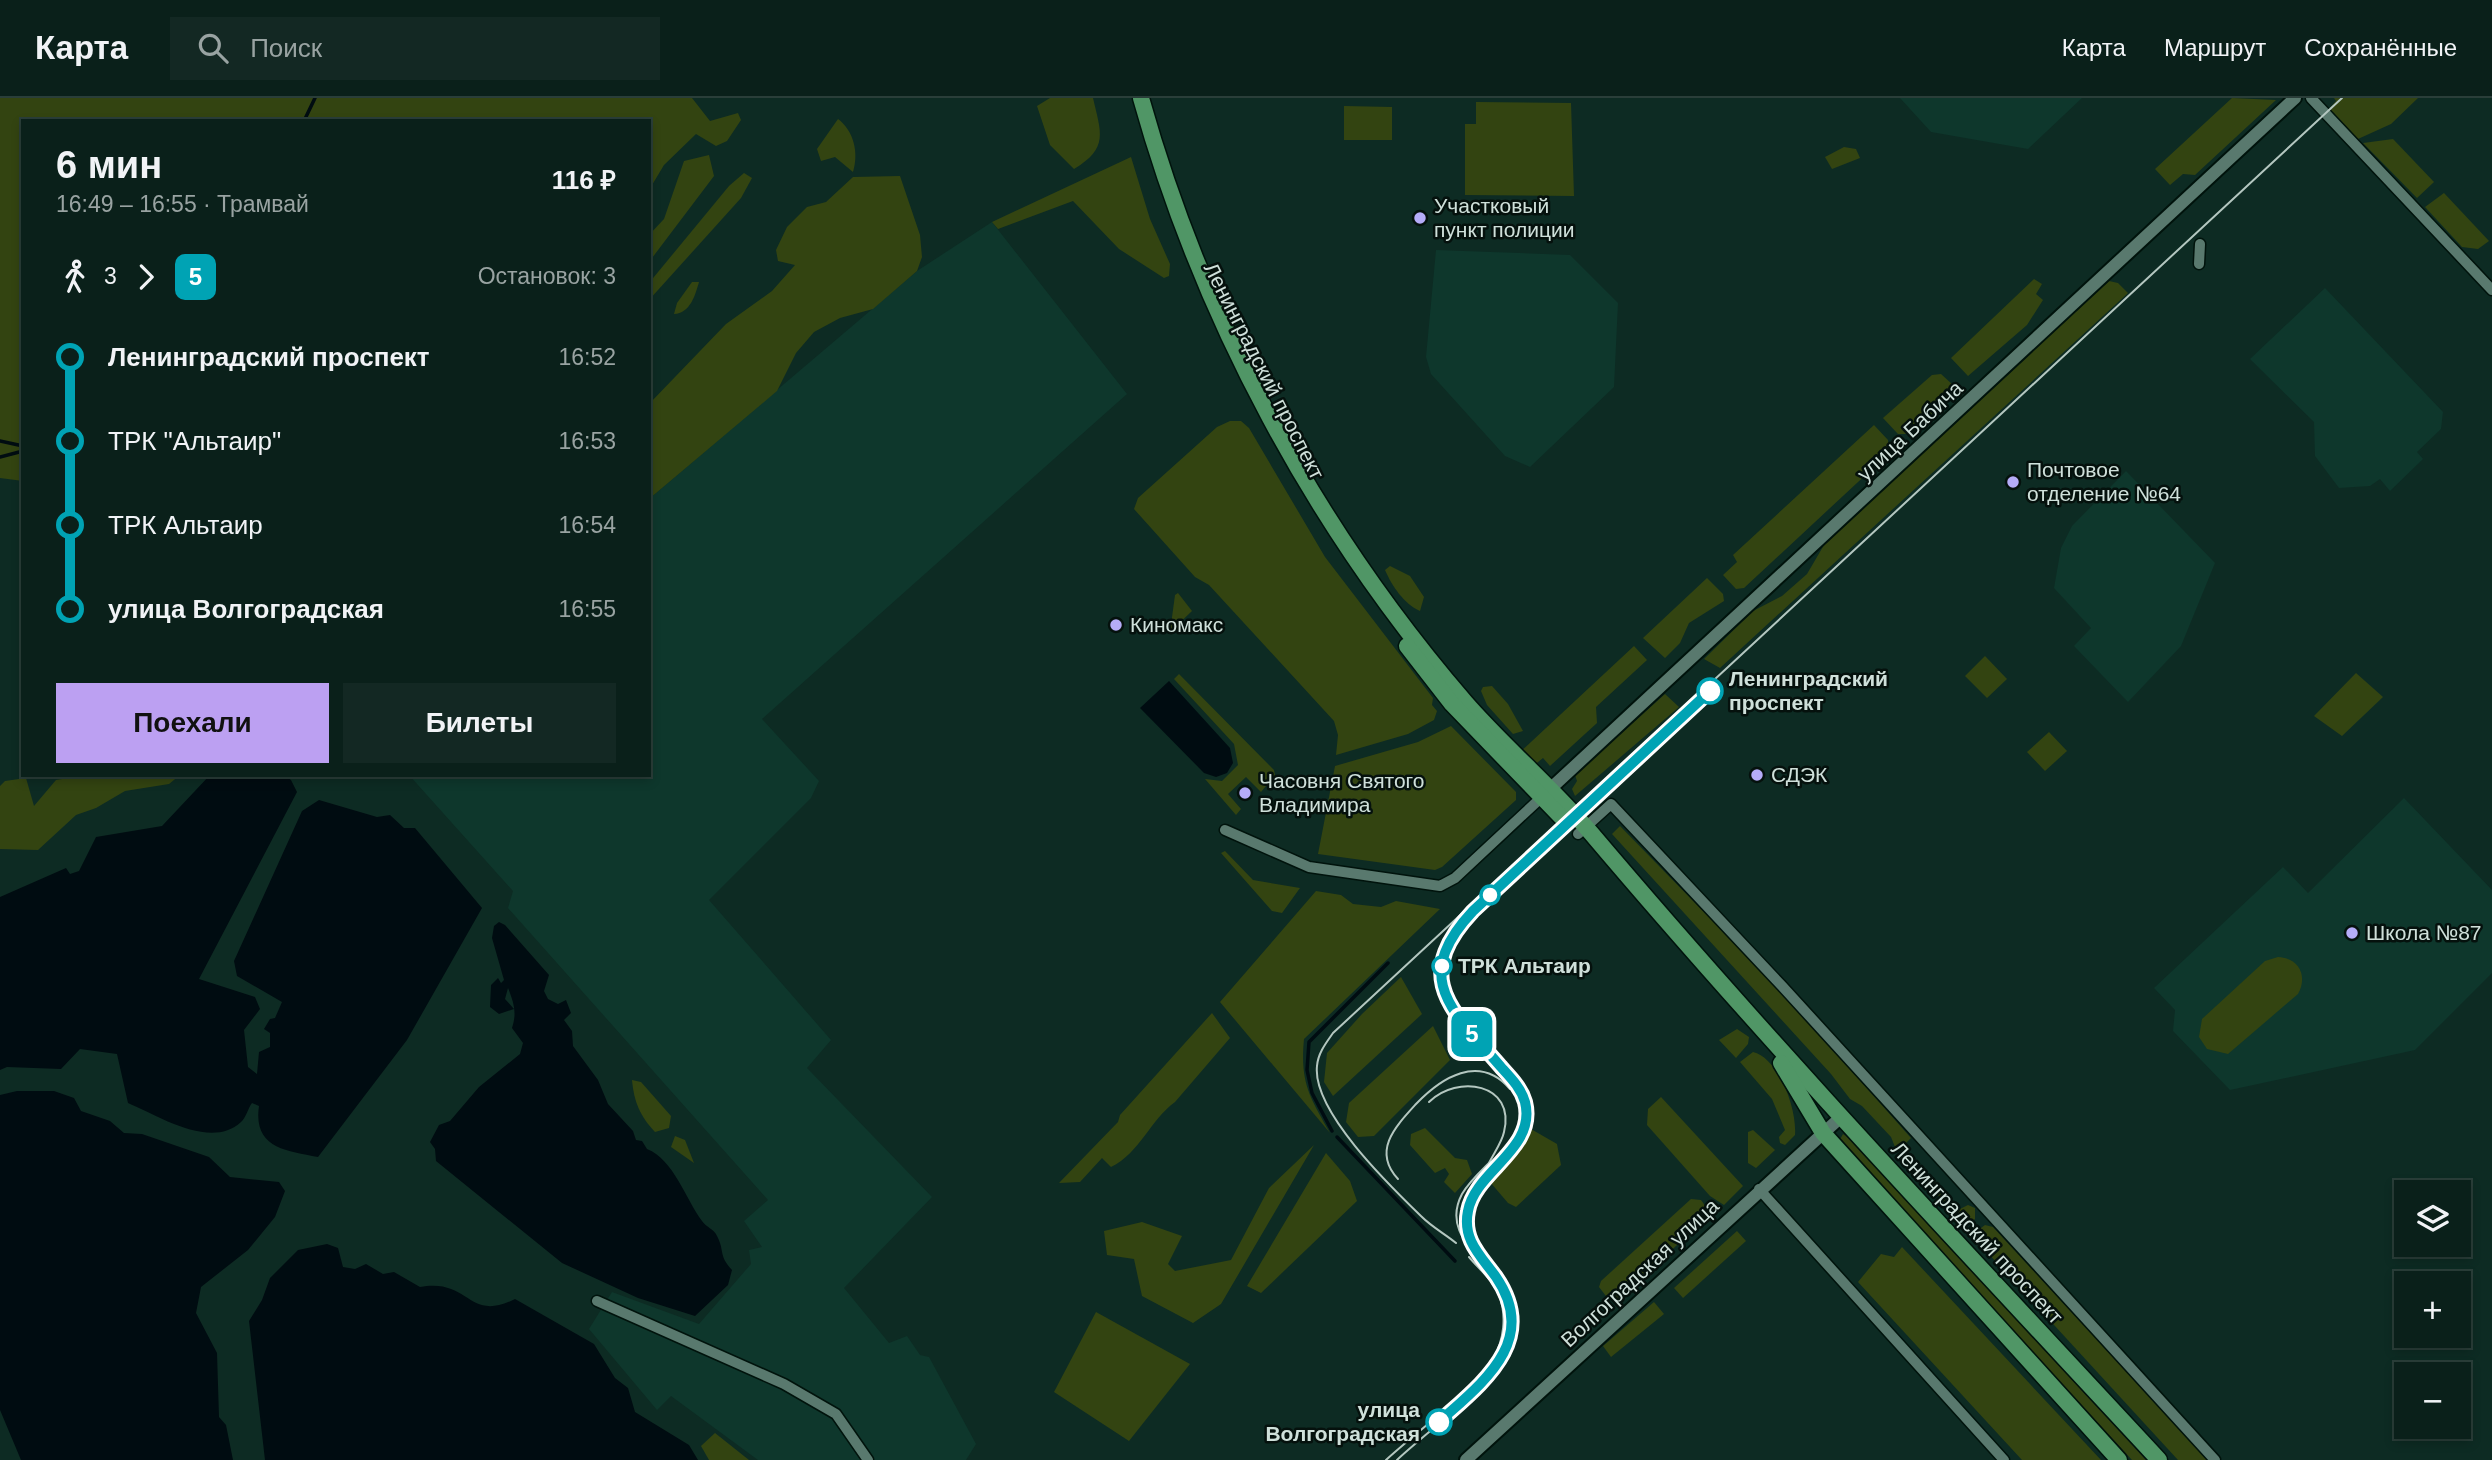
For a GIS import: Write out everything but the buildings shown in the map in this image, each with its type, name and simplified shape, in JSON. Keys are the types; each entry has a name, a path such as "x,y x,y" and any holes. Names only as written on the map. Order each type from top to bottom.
{"main road":[{"name":"Ленинградский проспект","path":"1131,98 1147,156 1192,277 1244,387 1310,510 1356,579 1452,704 1624,875 1764,1033 2159,1460"},
{"name":"Ленинградский проспект","path":"1142,98 1174,203 1204,279 1270,419 1320,506 1365,575 1438,668 1545,794"},
{"name":"Ленинградский проспект","path":"1764,1033 1823,1133 2119,1460"}],"street":[{"name":"улица Бабича","path":"1545,794 2295,98"},
{"path":"2311,98 2492,290"},
{"path":"2199,264 2200,244"},
{"path":"1225,830 1291,860 1320,869 1429,886 1444,885 1545,794"},
{"path":"1582,831 1611,804 1782,986 2215,1460"},
{"name":"Волгоградская улица","path":"1466,1460 1759,1189 1841,1117"},
{"path":"1759,1189 2004,1460"},
{"path":"597,1301 785,1384 836,1414 869,1460"}],"shaded area":[{"path":"1900,98 2082,98 2028,149 1931,132"},
{"path":"992,222 1127,394 762,719 819,781 811,798 709,900 831,1040 807,1068 932,1197 844,1288 889,1343 907,1336 920,1355 929,1357 976,1444 966,1460 758,1460 671,1396 657,1410 589,1329 612,1292 699,1324 751,1264 749,1250 762,1247 744,1221 768,1200 508,908 513,891 411,777 651,777 651,497 917,271"},
{"path":"1436,250 1570,255 1618,303 1614,387 1530,467 1505,456 1431,374 1426,357"},
{"path":"2325,288 2443,412 2441,429 2417,452 2423,459 2390,491 2380,479 2370,486 2339,488 2315,456 2314,422 2250,359"},
{"path":"2126,471 2215,563 2181,646 2128,702 2074,646 2091,628 2054,588 2061,548 2072,526"},
{"path":"1169,681 1230,748 1233,763 1227,773 1216,777 1204,773 1140,708"},
{"path":"208,777 287,777 297,792 199,979 255,997 260,1009 244,1030 248,1067 257,1074 259,1052 270,1047 270,1033 264,1029 270,1019 275,1018 282,1002 237,976 234,961 302,811 319,800 377,817 390,815 404,828 415,828 482,908 407,1040 318,1157 283,1149 266,1139 258,1120 259,1106 252,1103 241,1122 229,1130 215,1133 185,1128 128,1103 117,1054 80,1049 61,1069 7,1067 0,1070 0,897 66,868 70,874 79,871 96,837 162,826"},
{"name":"Школа №87","path":"2404,798 2492,890 2492,973 2415,1050 2230,1090 2173,1031 2175,1010 2154,988 2283,867 2308,893"},
{"path":"499,922 505,925 549,975 544,991 548,999 558,1004 566,1000 571,1013 564,1020 572,1031 573,1046 598,1080 608,1104 633,1131 636,1140 642,1141 647,1149 665,1162 702,1221 717,1236 723,1257 732,1270 728,1285 695,1316 638,1298 562,1263 436,1161 435,1149 430,1142 439,1125 450,1121 479,1087 520,1054 523,1043 512,1028 514,1009 499,1014 490,1007 491,985 498,978 501,983 504,980 492,938 494,926","holes":["508,988 514,1009 505,999"]},
{"path":"17,1091 54,1091 74,1098 81,1111 110,1121 124,1133 142,1134 209,1157 230,1177 279,1182 285,1191 275,1217 248,1250 201,1287 196,1313 217,1353 219,1417 226,1425 233,1460 21,1460 0,1410 0,1095"},
{"path":"327,1244 338,1248 343,1267 355,1269 366,1264 383,1274 394,1272 420,1287 450,1288 487,1306 515,1299 594,1344 615,1378 628,1388 635,1412 689,1445 698,1460 265,1460 249,1321 262,1300 270,1278 298,1250"}],"green space":[{"path":"0,98 692,98 710,121 738,113 741,120 727,141 716,146 696,134 664,165 651,187 651,119 21,119 21,481 0,478"},
{"path":"1050,98 1093,98 1100,130 1098,147 1074,169 1050,145 1037,106"},
{"path":"2232,98 2276,100 2195,175 2183,174 2170,185 2155,169"},
{"path":"2334,98 2418,98 2391,124 2358,139 2329,109 2336,101"},
{"path":"1476,102 1571,103 1574,196 1465,195 1465,124 1476,124"},
{"path":"1344,106 1392,107 1392,140 1344,140"},
{"path":"838,119 848,130 854,143 853,172 835,157 821,161 817,149"},
{"path":"2393,139 2434,182 2417,198 2363,143"},
{"path":"1844,147 1856,149 1860,158 1832,169 1825,157"},
{"path":"709,155 714,176 651,259 651,233 664,219 684,161"},
{"path":"1131,157 1150,219 1170,264 1169,276 1164,278 1119,249 1073,201 998,229 992,222"},
{"path":"744,173 752,178 741,198 651,298 651,281 729,186"},
{"path":"900,176 920,235 922,257 917,271 873,309 840,318 814,332 796,353 777,391 651,497 651,402 726,324 772,291 795,265 778,261 776,250 787,227 807,207 826,202 853,177"},
{"path":"2444,193 2489,241 2478,249 2462,247 2425,207"},
{"path":"2034,279 2042,284 2036,294 2043,300 2027,325 1968,376 1951,358"},
{"path":"2109,281 2118,283 2128,293 1720,668 1704,659 1753,611 1782,596 1807,574 1824,545"},
{"path":"692,282 699,282 691,303 684,311 674,314 677,303"},
{"path":"1941,374 1953,385 1949,399 1909,434 1898,434 1883,418 1932,375"},
{"path":"1230,421 1241,421 1249,428 1325,557 1433,698 1432,705 1437,711 1434,720 1408,734 1336,755 1338,735 1334,721 1209,585 1195,577 1134,509 1138,498 1217,427"},
{"path":"1874,425 1888,440 1889,450 1886,456 1744,588 1736,589 1723,575 1737,562 1733,555"},
{"path":"1390,566 1410,576 1424,597 1420,611 1409,604 1395,588 1385,570"},
{"path":"1707,578 1723,594 1724,601 1689,623 1680,643 1665,658 1643,638"},
{"path":"1178,593 1192,611 1170,632 1175,595"},
{"path":"1634,646 1647,660 1596,707 1597,723 1550,766 1543,758 1532,767 1518,754"},
{"path":"1985,656 2007,679 1987,698 1965,676"},
{"path":"2356,673 2383,697 2342,736 2314,716"},
{"path":"1179,674 1274,770 1275,775 1261,792 1246,777 1228,794 1241,809 1236,815 1205,779 1222,781 1238,765 1234,744 1174,679"},
{"path":"1492,686 1508,704 1523,731 1513,734 1487,705 1481,691 1483,687"},
{"path":"1665,694 1679,707 1575,796 1572,789 1577,781 1575,775"},
{"path":"1451,726 1516,792 1516,800 1442,867 1435,870 1318,854 1335,766 1418,742"},
{"path":"2049,732 2067,751 2045,771 2027,752"},
{"path":"75,777 178,777 169,784 125,791 96,808 76,815 38,850 0,849 0,786 5,781 26,778 34,806 56,780"},
{"path":"1620,826 1779,989 1911,1138 1897,1152 1891,1137 1862,1106 1850,1099 1831,1074 1612,834"},
{"path":"1225,851 1253,880 1300,888 1282,913 1272,911 1221,853"},
{"path":"1316,891 1341,895 1353,904 1381,907 1396,901 1440,909 1304,1039 1305,1078 1330,1133 1220,1002"},
{"path":"2278,957 2291,961 2300,969 2302,981 2298,994 2228,1054 2207,1049 2199,1037 2202,1019 2265,961"},
{"path":"1401,977 1422,1014 1333,1096 1324,1082 1327,1053 1362,1014"},
{"path":"1212,1013 1230,1038 1130,1153 1111,1167 1102,1158 1080,1182 1059,1183 1118,1122 1120,1115"},
{"path":"1433,1026 1450,1060 1374,1136 1358,1137 1346,1122 1349,1103"},
{"path":"1737,1029 1749,1037 1748,1044 1736,1058 1719,1040"},
{"path":"1753,1052 1771,1064 1790,1100 1795,1135 1785,1145 1780,1143 1779,1137 1785,1130 1772,1099 1740,1062"},
{"path":"632,1080 641,1082 671,1116 669,1128 655,1132 650,1126 639,1108"},
{"path":"1661,1097 1743,1186 1724,1205 1710,1196 1647,1125 1648,1109"},
{"path":"1425,1128 1455,1158 1467,1160 1472,1174 1455,1193 1444,1182 1449,1174 1445,1168 1435,1173 1410,1145 1411,1134"},
{"path":"1531,1129 1557,1144 1561,1165 1516,1207 1508,1203 1490,1182"},
{"path":"1753,1130 1775,1150 1756,1168 1748,1163 1748,1132"},
{"path":"1843,1134 2146,1460 2132,1460 1868,1174 1839,1141"},
{"path":"675,1136 685,1140 694,1163 671,1147"},
{"path":"1314,1145 1221,1304 1193,1323 1142,1296 1134,1259 1107,1255 1104,1231 1142,1222 1182,1236 1168,1264 1175,1271 1231,1260 1269,1188"},
{"path":"1326,1153 1350,1181 1357,1201 1261,1293 1247,1286"},
{"path":"1921,1172 1934,1180 1960,1209 1968,1205 1975,1208 1975,1219 1967,1226 1958,1223"},
{"path":"1691,1199 1701,1200 1711,1214 1619,1298 1609,1300 1599,1287 1601,1281"},
{"path":"1985,1225 1993,1227 2208,1460 2178,1460 1975,1239 1977,1231"},
{"path":"1737,1231 1746,1241 1683,1298 1674,1288"},
{"path":"1902,1247 2101,1460 2022,1460 1858,1282 1881,1254 1894,1257"},
{"path":"1654,1302 1664,1314 1611,1357 1603,1346"},
{"path":"1096,1312 1190,1364 1129,1441 1054,1392"},
{"path":"715,1433 749,1460 709,1460 701,1446"}],"waterway":[{"path":"305,119 315,98"},
{"path":"0,441 21,446"},
{"path":"0,457 21,452"},
{"path":"1332,1131 1312,1093 1307,1070 1309,1042 1388,963"},
{"path":"1337,1137 1455,1261"}],"tram line":[{"path":"1456,1243 1426,1221 1391,1187 1356,1147 1327,1104 1319,1084 1317,1066 1321,1052 1333,1033 2342,98"},
{"name":"5","path":"1439,1422 1500,1364 1507,1345 1510,1316 1506,1298 1496,1277 1473,1248 1467,1217 1472,1199 1522,1136 1526,1114 1525,1103 1516,1084 1459,1018 1444,996 1442,969 1445,950 1455,931 1473,911 1710,691"},
{"path":"1462,923 1448,945 1442,965 1443,984 1449,1002 1473,1036 1513,1081 1525,1104 1525,1126 1517,1145 1476,1195 1469,1213 1469,1234 1481,1260"},
{"path":"1398,1179 1390,1169 1387,1159 1389,1140 1394,1130 1426,1094 1449,1078 1473,1071 1486,1072 1510,1089"},
{"path":"1429,1102 1441,1093 1468,1086 1482,1088 1493,1094 1501,1103 1505,1115 1503,1136 1489,1163"},
{"path":"1397,1460 1483,1384 1501,1361 1510,1331 1509,1306 1499,1286 1461,1233 1456,1215 1462,1194 1490,1162"},
{"path":"1386,1460 1473,1383 1497,1352 1503,1328 1499,1295 1486,1275 1469,1257"}],"place":[{"name":"Участковый пункт полиции","path":"1420,218"},
{"name":"Почтовое отделение №64","path":"2013,482"},
{"name":"Киномакс","path":"1116,625"},
{"name":"Ленинградский проспект","path":"1710,691"},
{"name":"СДЭК","path":"1757,775"},
{"name":"Часовня Святого Владимира","path":"1245,793"},
{"name":"Школа №87","path":"2352,933"},
{"name":"ТРК Альтаир","path":"1442,966"},
{"name":"улица Волгоградская","path":"1439,1422"}]}
